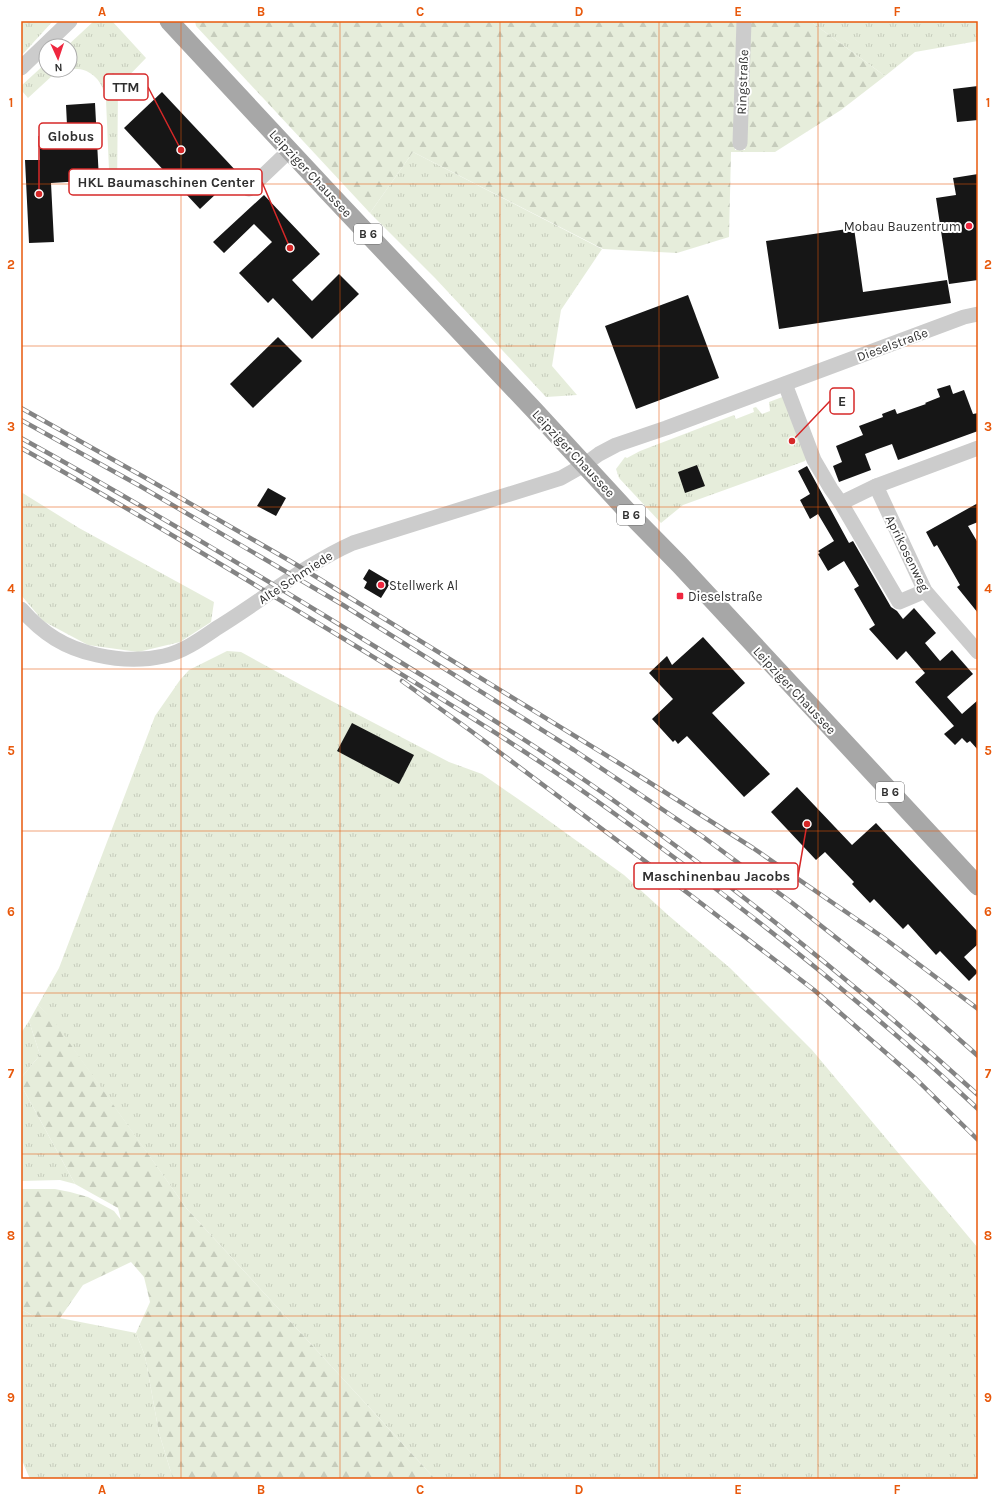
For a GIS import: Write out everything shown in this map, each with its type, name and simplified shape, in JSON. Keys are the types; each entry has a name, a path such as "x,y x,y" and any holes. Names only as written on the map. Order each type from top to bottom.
{"main road":[{"name":"Leipziger Chaussee","path":"177,25 289,150 803,697 978,886"}],"street":[{"path":"49,38 61,21"},
{"path":"52,38 70,21"},
{"name":"Ringstraße","path":"740,143 744,21"},
{"path":"21,68 38,53"},
{"path":"249,189 289,150"},
{"name":"Dieselstraße","path":"584,465 599,454 616,445 964,317 978,314"},
{"path":"785,384 814,460 899,602 925,591"},
{"path":"841,503 876,486 978,448"},
{"name":"Alte Schmiede","path":"21,609 42,630 68,646 91,654 125,659 164,656 179,651 199,640 314,563 333,552 354,543 561,478 584,465"},
{"name":"Aprikosenweg","path":"876,486 925,591 978,652"}],"green space":[{"path":"21,21 53,21 21,56"},
{"path":"94,21 112,21 146,58 118,87 117,191 110,193 106,100 99,81 90,73 78,69 78,38 76,38"},
{"path":"195,21 738,21 735,150 745,150 750,21 810,21 885,76 841,110 775,152 731,152 729,237 677,253 603,249 413,152 370,213 196,26"},
{"path":"810,21 978,21 978,41 915,52 885,76"},
{"path":"38,70 38,78 50,78 28,98 22,91 21,92 21,86"},
{"path":"413,152 602,249 561,310 552,366 577,395 546,397 435,278 370,213"},
{"path":"785,396 808,456 805,461 683,505 661,523 619,478 616,469 625,457 627,458 640,451 734,415 736,419 754,412 753,408 756,407 762,414 770,411 769,402"},
{"path":"21,492 79,528 214,602 211,622 180,642 138,652 88,645 43,621 21,595"},
{"path":"227,651 241,652 449,762 482,774 624,875 730,968 812,1050 978,1248 978,1479 435,1479 187,1209 52,1019 38,1005 59,968 155,716 180,680 189,670"},
{"path":"38,1005 52,1018 187,1209 435,1479 173,1479 159,1433 145,1356 136,1333 150,1302 144,1277 131,1262 83,1285 60,1318 35,1317 21,1309 21,1189 55,1189 88,1197 114,1211 121,1220 118,1208 75,1184 21,1085 21,1078 40,1055 29,1021"},
{"path":"29,1021 40,1055 21,1078 21,1033"},
{"path":"21,1085 75,1184 60,1180 21,1181"},
{"path":"21,1309 35,1317 60,1318 136,1333 145,1356 159,1433 173,1479 30,1479 21,1458"}],"building":[{"path":"978,86 978,120 957,122 953,89"},
{"path":"162,92 238,173 200,209 124,128"},
{"path":"95,103 99,180 51,183 54,242 29,243 25,160 40,160 39,127 67,125 66,105"},
{"path":"978,174 978,280 949,284 936,198 956,195 953,178"},
{"path":"264,195 320,254 292,280 312,301 339,274 359,294 312,339 273,298 268,303 239,273 272,242 254,224 224,253 213,242"},
{"path":"854,228 863,292 947,280 951,303 779,329 766,241"},
{"path":"688,295 719,378 636,409 605,326"},
{"path":"278,337 302,361 253,408 230,384"},
{"path":"950,385 953,394 964,390 973,414 978,413 978,431 898,460 892,444 878,449 865,454 871,470 839,482 833,466 842,462 836,446 863,435 859,426 883,417 882,414 895,409 897,414 926,404 925,403 940,397 937,389"},
{"path":"697,465 705,486 685,493 678,472"},
{"path":"807,466 849,543 853,541 891,607 897,611 903,619 914,608 936,633 925,643 940,661 952,650 973,674 947,697 962,714 978,700 978,750 970,741 967,743 962,738 955,745 944,734 954,726 915,682 925,673 906,651 897,660 869,629 875,625 854,589 859,586 844,561 828,571 818,554 820,553 818,551 834,541 818,514 810,519 800,500 810,494 798,471"},
{"path":"268,488 286,498 276,516 257,506"},
{"path":"978,503 978,522 968,526 978,543 978,613 957,587 960,585 937,545 934,547 926,532"},
{"name":"Stellwerk Al","path":"369,569 391,582 381,598 364,588 367,582 363,579"},
{"path":"703,637 745,683 712,713 770,774 744,797 687,736 678,744 675,740 673,742 652,719 673,699 649,673 667,656 672,665"},
{"path":"352,723 414,755 399,784 337,751"},
{"path":"797,787 852,845 876,823 978,932 978,944 964,957 978,972 969,981 940,951 936,955 908,924 903,929 874,899 870,903 852,884 854,882 825,852 816,860 771,812"}],"railway":[{"path":"21,408 292,562 622,765 753,848 884,938 978,1009"},
{"path":"21,420 140,486 343,605 574,750 702,836 791,902 915,1000 978,1056"},
{"path":"21,438 158,516 294,597 536,747 595,787 716,876 806,947 893,1020 978,1095"},
{"path":"21,448 147,520 354,645 486,727 583,791 709,883 801,956 935,1069 978,1109"},
{"path":"402,681 693,897 814,990 916,1079 978,1140"}],"place":[{"name":"TTM","path":"181,150"},
{"name":"Globus","path":"39,194"},
{"name":"Mobau Bauzentrum","path":"969,226"},
{"name":"HKL Baumaschinen Center","path":"290,248"},
{"name":"E","path":"792,441"},
{"name":"Stellwerk Al","path":"381,585"},
{"name":"Dieselstraße","path":"680,596"},
{"name":"Maschinenbau Jacobs","path":"807,824"}]}
